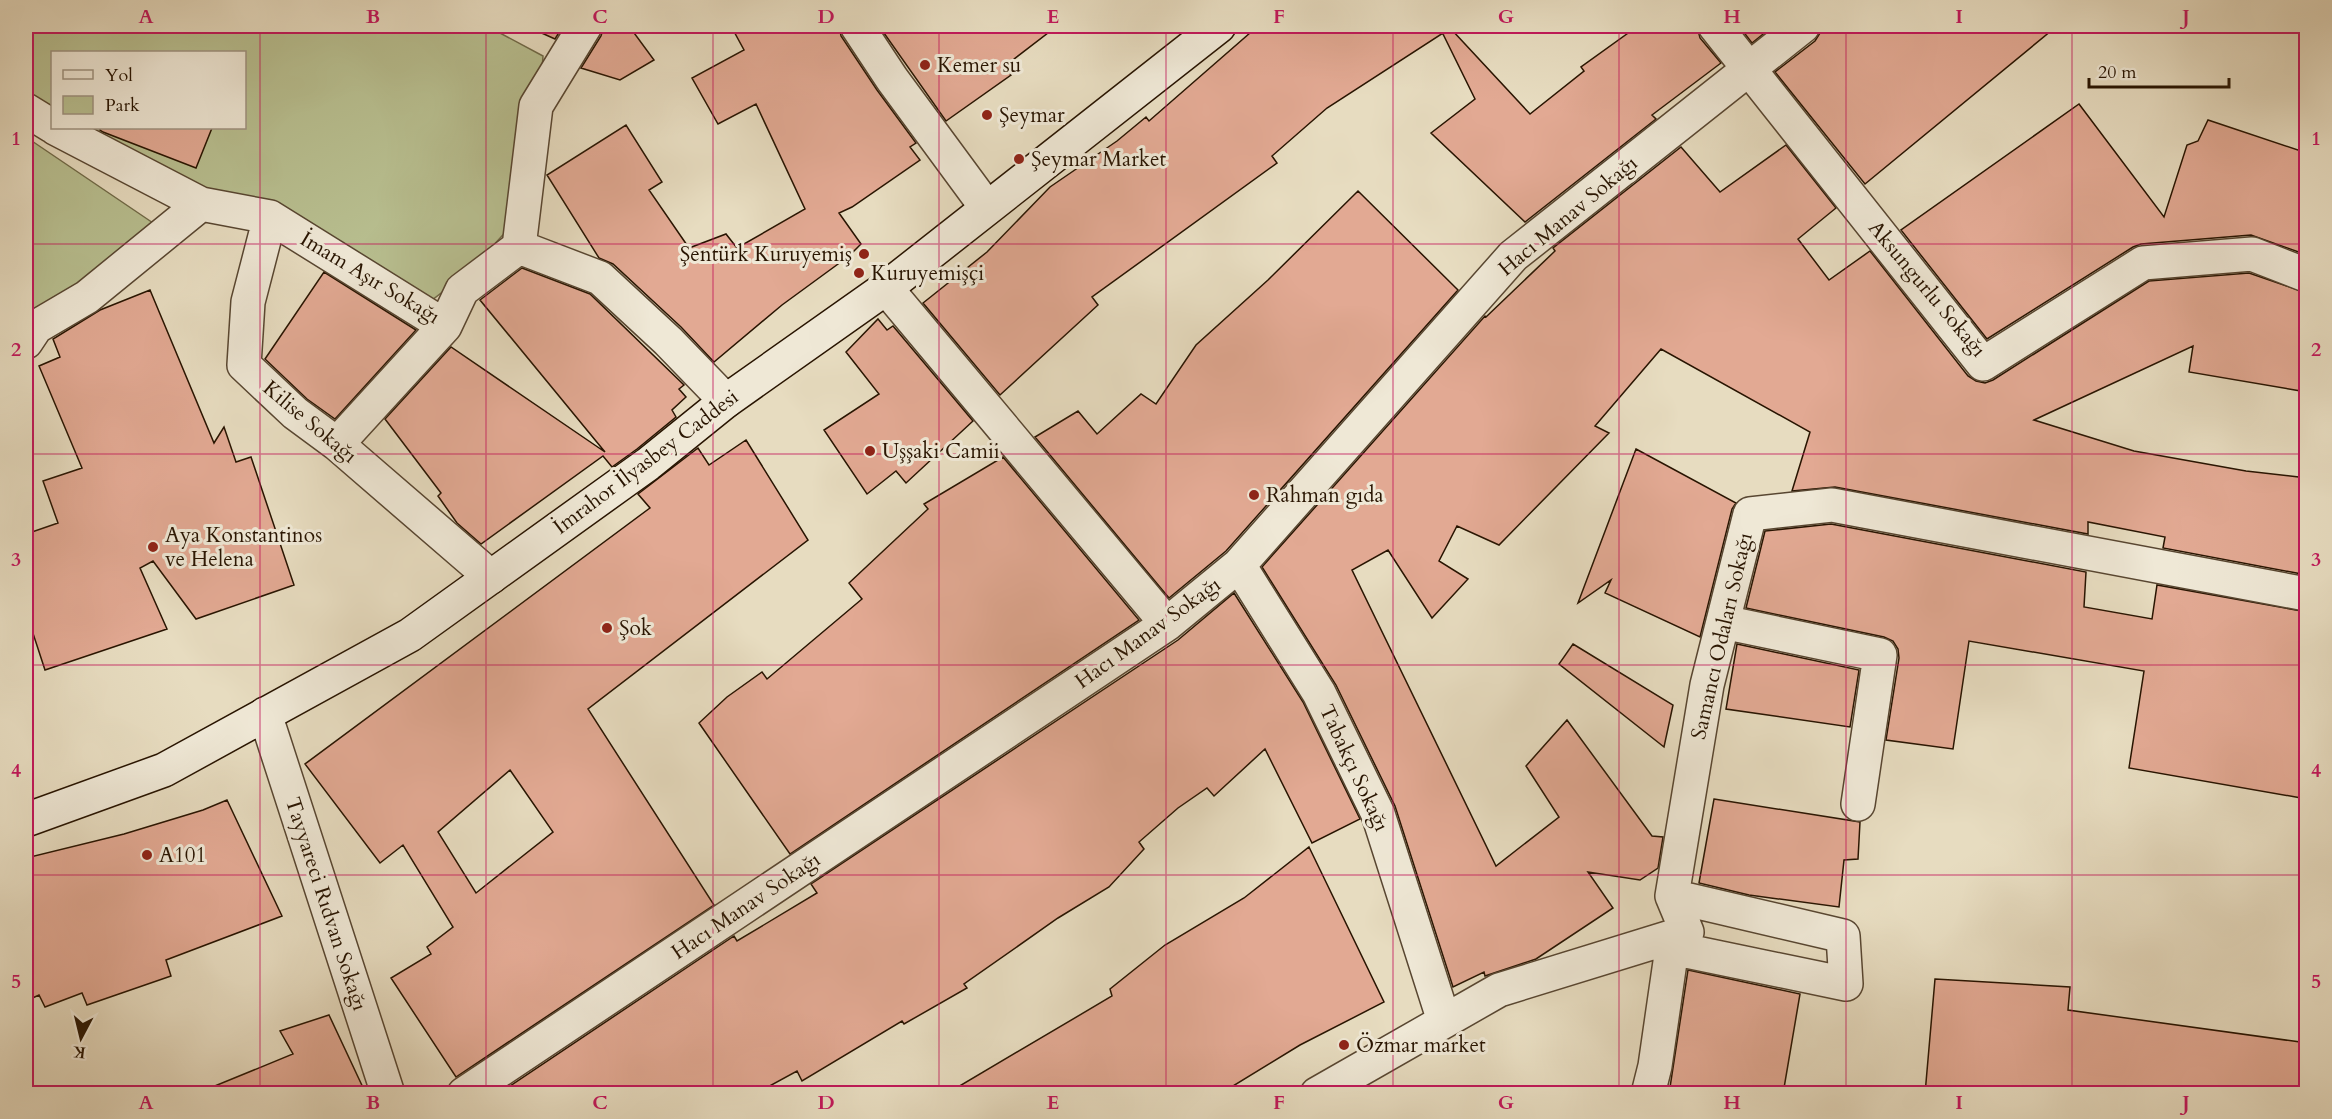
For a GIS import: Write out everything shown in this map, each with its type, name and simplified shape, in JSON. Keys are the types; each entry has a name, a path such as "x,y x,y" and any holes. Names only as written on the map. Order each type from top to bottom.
{"street":[{"path":"585,26 536,106 519,247 600,278 668,341 726,401"},
{"path":"857,26 891,79 987,208"},
{"name":"İmrahor İlyasbey Caddesi","path":"26,820 164,770 410,635 648,464 726,401 885,288 1219,26"},
{"name":"Aksungurlu Sokağı","path":"1715,26 1983,364 2143,263 2252,254 2307,275"},
{"name":"Hacı Manav Sokağı","path":"464,1094 1167,624 1239,565 1514,256 1803,26"},
{"name":"İmam Aşır Sokağı","path":"26,110 51,125"},
{"name":"İmam Aşır Sokağı","path":"58,129 201,204 270,217 445,326 462,290 519,247"},
{"path":"26,342 36,327 87,297 201,204"},
{"name":"Kilise Sokağı","path":"270,217 249,302 244,364 295,413 337,444 491,577"},
{"path":"885,288 1167,624"},
{"path":"337,444 445,326"},
{"name":"Samancı Odaları Sokağı","path":"1672,896 1707,685 1750,514 1832,505 2307,594"},
{"name":"Tabakçı Sokağı","path":"1239,565 1319,693 1378,814 1444,1021"},
{"path":"1723,622 1880,655 1858,804"},
{"name":"Tayyareci Rıdvan Sokağı","path":"265,714 388,1094"},
{"path":"1317,1094 1499,990 1680,940 1846,984 1843,936 1672,896 1680,940 1648,1094"}],"green space":[{"path":"26,26 487,26 543,56 540,99 521,215 471,270 419,310 75,129 246,129 246,51 51,51 51,116 26,103"},
{"path":"26,137 159,227 55,332 26,307"}],"building":[{"path":"526,26 563,26 555,39"},
{"path":"604,26 629,26 654,60 620,80 581,68 601,36"},
{"path":"731,26 839,26 841,36 916,143 910,147 920,160 852,207 839,213 861,244 849,256 782,305 714,362 681,327 613,264 599,258 547,175 626,125 662,182 649,190 689,248 726,234 737,248 805,209 756,104 718,124 692,78 744,50"},
{"path":"879,26 1057,26 1005,66 1011,75 946,121"},
{"path":"1258,26 1454,26 1327,108 1272,156 1277,163 1092,297 1098,305 1000,395 923,303 987,252 1050,187 1117,141 1146,117 1149,121"},
{"path":"1638,26 1697,26 1700,38 1721,63 1652,115 1656,119 1525,222 1431,133 1475,99 1443,34 1451,29 1530,114 1584,71 1581,67"},
{"path":"1739,26 1773,26 1752,43"},
{"path":"1821,26 2057,26 1865,184 1775,72 1815,41"},
{"path":"2079,104 2164,217 2187,145 2198,141 2208,120 2307,153 2307,255 2251,235 2141,244 1987,339 1901,230"},
{"path":"100,129 212,129 196,168"},
{"path":"1786,145 1836,208 1798,239 1829,280 1870,251 1968,376 1976,381 1985,383 1993,380 2149,281 2249,273 2307,293 2307,392 2189,372 2193,346 2034,420 2134,451 2246,471 2307,478 2307,575 2163,548 2165,537 2088,522 2088,534 1835,487 1792,491 1810,432 1661,349 1595,426 1609,433 1499,545 1457,526 1439,561 1468,579 1432,618 1388,550 1352,570 1496,866 1559,817 1526,766 1567,720 1652,836 1663,837 1658,868 1640,880 1588,872 1613,908 1536,959 1485,976 1484,972 1453,987 1395,806 1336,685 1262,567 1485,316 1555,251 1553,248 1681,147 1720,192"},
{"path":"1358,191 1458,290 1226,551 1169,598 1035,437 1078,411 1097,434 1141,394 1156,404 1196,345 1268,280"},
{"path":"522,268 590,294 684,385 679,389 686,397 672,410 676,417 612,467 603,456 481,544 457,523 438,496 441,493 385,419 451,347 605,452 480,300"},
{"path":"324,272 416,330 335,419 307,399 265,359"},
{"path":"150,290 214,443 224,427 236,462 251,457 294,585 196,619 153,561 140,568 167,629 45,670 26,612 26,534 58,523 43,481 82,468 39,366 60,357 53,339 100,310"},
{"path":"878,319 887,330 893,326 973,421 906,483 896,471 867,494 824,430 879,394 846,352"},
{"path":"746,440 808,540 588,709 714,905 456,1077 391,978 431,954 427,947 453,927 403,845 380,863 305,764 650,508 638,494 698,448 709,465","holes":["510,770 553,832 476,893 438,832"]},
{"path":"1636,449 1736,503 1732,509 1700,637 1605,593 1611,580 1578,603"},
{"path":"1003,457 1139,620 790,854 699,723 727,697 762,672 767,679 862,599 849,583 928,509 924,504"},
{"path":"1831,524 2086,572 2084,607 2152,619 2157,585 2307,612 2307,799 2129,768 2144,671 1969,641 1953,749 1886,740 1899,658 1898,649 1893,641 1884,637 1746,608 1765,531"},
{"path":"1234,593 1303,702 1360,819 1312,843 1265,749 1214,796 1207,788 1178,808 1139,842 1144,849 1109,887 1058,918 964,984 967,988 904,1024 902,1021 802,1081 797,1071 755,1094 498,1094 734,936 737,941 817,893 811,884 1178,640"},
{"path":"1573,644 1673,705 1664,747 1559,664"},
{"path":"1737,644 1859,670 1850,727 1726,709"},
{"path":"1714,799 1860,822 1858,859 1844,860 1839,907 1749,895 1699,883"},
{"path":"227,800 282,916 166,960 171,976 87,1005 82,993 45,1007 39,995 26,1001 26,858 124,834 203,810"},
{"path":"1309,847 1384,1002 1300,1045 1220,1094 946,1094 1112,996 1110,989 1165,945 1244,898"},
{"path":"1688,970 1800,994 1783,1094 1669,1094"},
{"path":"1935,979 2070,987 2068,1010 2307,1043 2307,1094 1925,1094"},
{"path":"329,1015 366,1094 200,1094 200,1092 293,1054 280,1031"}],"place":[{"name":"Kemer su","path":"925,65"},
{"name":"Şeymar","path":"987,115"},
{"name":"Şeymar Market","path":"1019,159"},
{"name":"Şentürk Kuruyemiş","path":"864,254"},
{"name":"Kuruyemişçi","path":"859,273"},
{"name":"Uşşaki Camii","path":"870,451"},
{"name":"Rahman gıda","path":"1254,495"},
{"name":"Aya Konstantinos ve Helena","path":"153,547"},
{"name":"Şok","path":"607,628"},
{"name":"A101","path":"147,855"},
{"name":"Özmar market","path":"1344,1045"}]}
